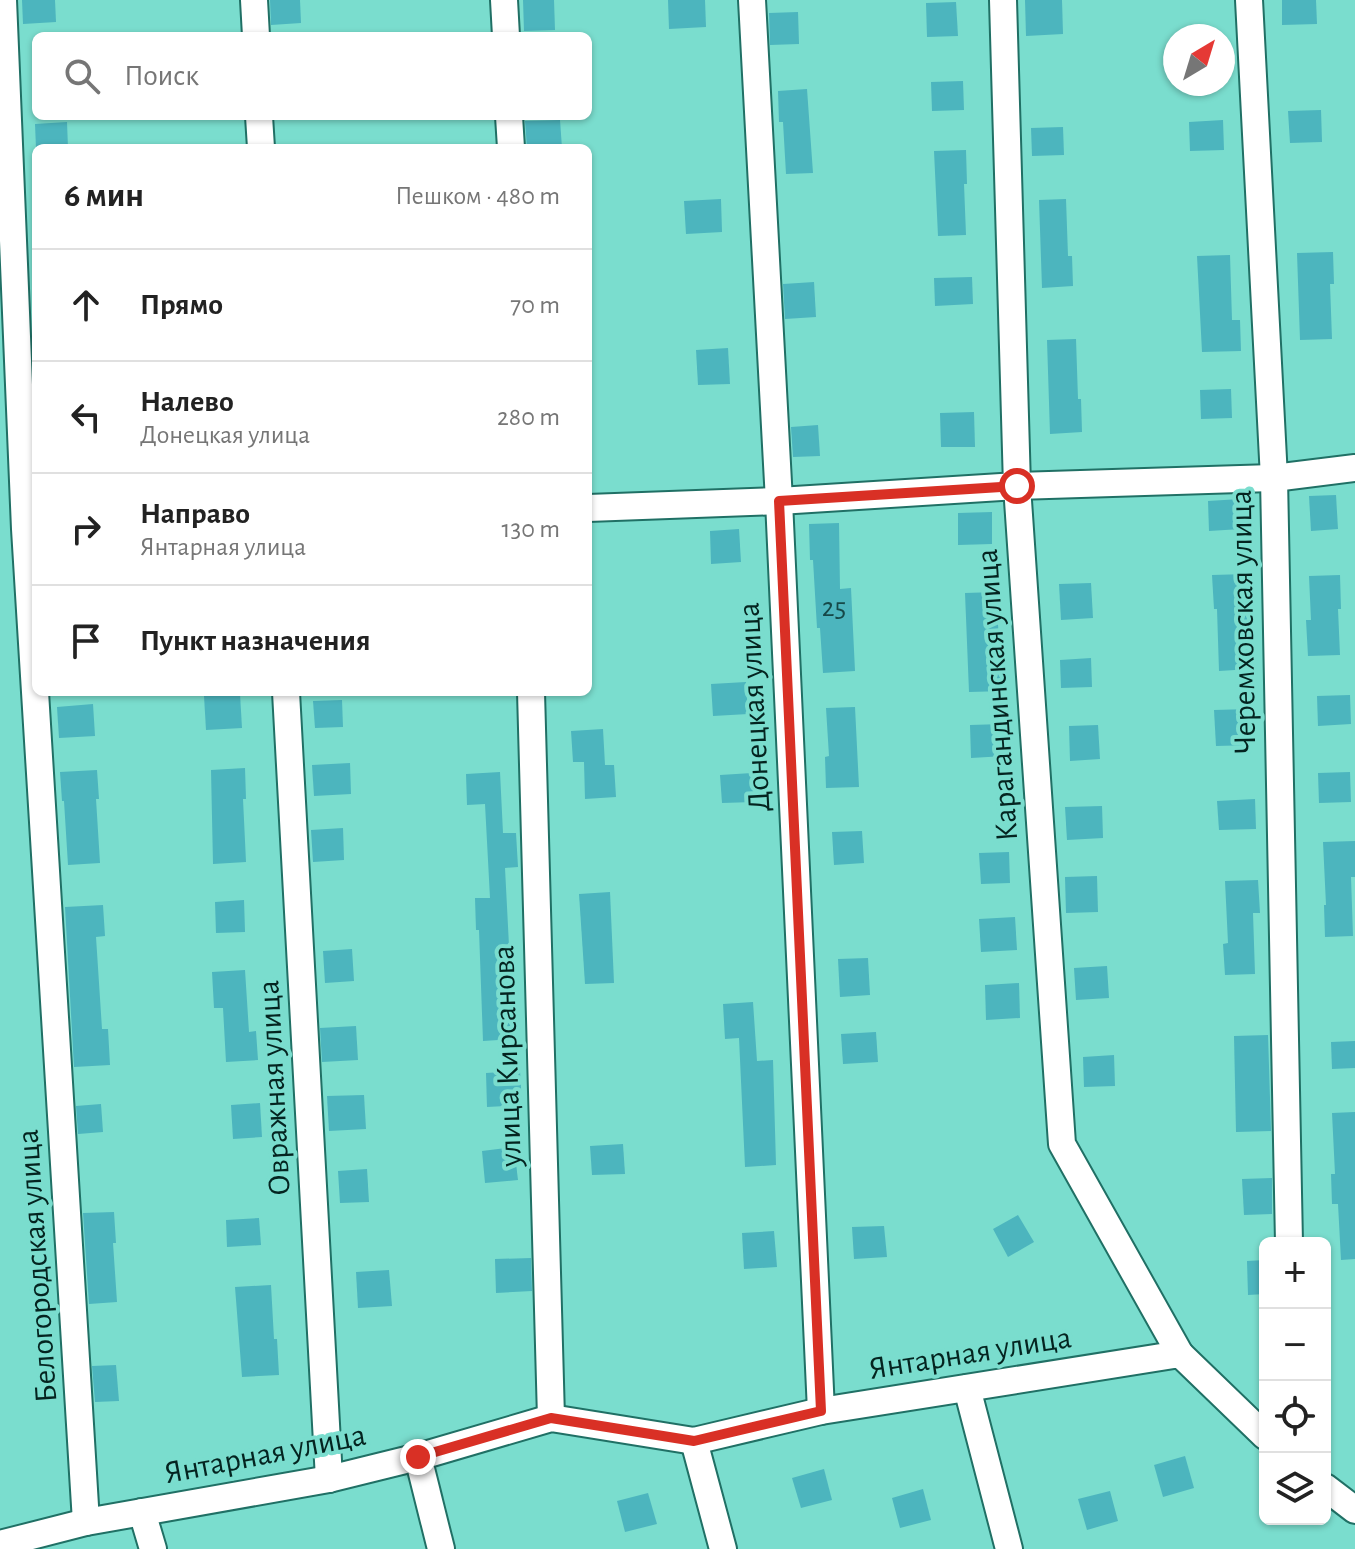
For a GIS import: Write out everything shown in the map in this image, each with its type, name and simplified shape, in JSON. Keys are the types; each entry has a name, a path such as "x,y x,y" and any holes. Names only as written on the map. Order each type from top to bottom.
{"street":[{"name":"Белогородская улица","path":"3,0 32,564"},
{"path":"254,0 256,32"},
{"path":"504,0 506,32"},
{"name":"Донецкая улица","path":"752,0 779,501 821,1411"},
{"name":"Карагандинская улица","path":"1003,0 1017,486 1062,1144 1180,1354"},
{"name":"Черемховская улица","path":"1249,0 1274,478 1289,1237"},
{"path":"259,120 261,144"},
{"path":"509,120 511,144"},
{"path":"592,508 779,501 1017,486 1274,478 1355,468"},
{"name":"Белогородская улица","path":"39,696 86,1522"},
{"name":"Овражная улица","path":"286,696 329,1479"},
{"name":"улица Кирсанова","path":"531,696 551,1418"},
{"path":"1180,1354 1259,1430"},
{"name":"Янтарная улица","path":"0,1544 86,1522 329,1479 551,1418 694,1441 821,1411 1180,1354"},
{"path":"967,1388 1009,1549"},
{"path":"694,1441 723,1549"},
{"path":"418,1457 441,1549"},
{"path":"1331,1492 1355,1510"},
{"path":"142,1512 153,1549"}],"building":[{"path":"22,0 55,0 56,22 23,24"},
{"path":"270,0 300,0 301,23 271,25"},
{"path":"523,0 554,0 555,30 524,31"},
{"path":"668,0 705,0 706,27 669,29"},
{"path":"1025,0 1062,0 1063,34 1026,36"},
{"path":"1282,0 1316,0 1317,24 1282,25"},
{"path":"956,2 958,36 927,37 926,3"},
{"path":"798,12 799,44 770,45 769,13"},
{"path":"963,81 964,110 932,111 931,82"},
{"path":"807,89 813,173 786,174 778,91"},
{"path":"1321,110 1322,142 1290,143 1288,111"},
{"path":"560,120 562,144 527,144 525,121"},
{"path":"1223,120 1224,150 1190,151 1189,122"},
{"path":"67,122 68,144 36,144 35,124"},
{"path":"1063,127 1064,155 1032,156 1031,128"},
{"path":"966,150 966,235 938,236 934,151"},
{"path":"721,199 722,232 686,234 684,201"},
{"path":"1066,199 1068,256 1072,256 1073,286 1042,288 1039,200"},
{"path":"1333,252 1334,284 1330,284 1332,339 1300,340 1297,253"},
{"path":"1230,255 1232,320 1240,320 1241,351 1202,352 1197,256"},
{"path":"972,277 973,304 935,306 934,278"},
{"path":"814,282 816,317 785,319 783,284"},
{"path":"1076,339 1082,432 1050,434 1047,340"},
{"path":"728,348 730,384 698,385 696,350"},
{"path":"1231,389 1232,418 1201,419 1200,390"},
{"path":"974,412 975,447 941,447 940,413"},
{"path":"818,425 820,456 793,457 791,427"},
{"path":"1336,495 1338,529 1311,531 1309,496"},
{"path":"1240,499 1241,529 1209,531 1208,501"},
{"path":"992,512 992,544 958,545 958,513"},
{"path":"839,523 840,589 851,588 855,671 823,673 809,524"},
{"path":"739,529 741,562 711,564 710,531"},
{"path":"1247,574 1251,669 1219,671 1217,609 1214,609 1212,575"},
{"path":"1340,575 1340,655 1308,656 1306,620 1311,620 1309,576"},
{"path":"1091,583 1093,618 1061,620 1059,584"},
{"path":"996,592 1005,691 969,692 965,593"},
{"path":"1091,658 1092,687 1061,688 1060,660"},
{"path":"746,682 748,714 713,716 711,684"},
{"path":"1350,695 1351,724 1318,726 1317,696"},
{"path":"204,696 240,696 242,728 206,730"},
{"path":"342,700 343,727 315,728 313,701"},
{"path":"93,704 95,736 59,738 57,707"},
{"path":"855,707 859,787 826,788 825,757 829,756 826,708"},
{"path":"1250,709 1252,745 1216,746 1214,710"},
{"path":"1003,724 1005,756 971,758 970,725"},
{"path":"1098,725 1100,759 1070,761 1069,726"},
{"path":"603,729 605,765 614,765 616,797 585,799 584,762 573,762 571,731"},
{"path":"350,763 351,794 314,796 312,765"},
{"path":"245,768 246,862 213,864 211,770"},
{"path":"97,770 100,863 68,865 60,772"},
{"path":"500,772 503,833 516,833 518,867 505,868 516,1039 483,1041 475,898 490,898 485,804 467,805 466,774"},
{"path":"1350,772 1351,802 1319,803 1318,773"},
{"path":"752,773 754,802 722,803 720,775"},
{"path":"1255,799 1256,829 1219,830 1217,801"},
{"path":"1102,806 1103,838 1067,840 1065,807"},
{"path":"343,828 344,860 313,862 311,830"},
{"path":"862,831 864,863 834,865 832,832"},
{"path":"1355,841 1355,877 1351,877 1353,936 1325,937 1323,842"},
{"path":"1009,852 1010,883 981,884 979,853"},
{"path":"1097,876 1098,912 1066,913 1065,877"},
{"path":"1258,880 1260,913 1253,913 1255,974 1225,975 1223,944 1228,943 1225,881"},
{"path":"610,892 614,983 585,984 579,894"},
{"path":"244,900 245,932 216,933 215,902"},
{"path":"103,905 105,936 96,937 102,1029 108,1029 110,1065 74,1067 65,907"},
{"path":"1015,917 1017,950 981,952 979,919"},
{"path":"352,949 354,981 325,983 323,951"},
{"path":"868,958 870,995 840,997 838,959"},
{"path":"1107,966 1109,998 1076,1000 1074,968"},
{"path":"245,970 249,1032 256,1031 258,1060 226,1062 223,1008 214,1008 212,972"},
{"path":"1019,983 1020,1018 986,1020 985,985"},
{"path":"753,1002 757,1061 773,1060 776,1165 745,1167 739,1038 725,1039 723,1004"},
{"path":"356,1026 358,1060 322,1062 320,1028"},
{"path":"876,1032 878,1062 843,1064 841,1034"},
{"path":"1268,1035 1271,1131 1236,1132 1234,1036"},
{"path":"1355,1041 1355,1068 1332,1069 1331,1042"},
{"path":"1114,1055 1115,1086 1084,1087 1083,1057"},
{"path":"520,1071 522,1105 487,1107 486,1073"},
{"path":"364,1095 366,1129 329,1131 327,1096"},
{"path":"260,1103 262,1137 233,1139 231,1105"},
{"path":"101,1104 103,1132 78,1134 76,1106"},
{"path":"1355,1112 1355,1259 1341,1260 1338,1204 1332,1204 1331,1174 1335,1174 1332,1113"},
{"path":"623,1144 625,1174 592,1175 590,1146"},
{"path":"514,1147 518,1180 485,1183 482,1151"},
{"path":"367,1169 369,1202 340,1203 338,1171"},
{"path":"1272,1178 1272,1214 1244,1215 1242,1179"},
{"path":"114,1212 117,1302 89,1304 83,1213"},
{"path":"1018,1215 1034,1242 1008,1257 993,1229"},
{"path":"259,1218 261,1245 227,1247 226,1220"},
{"path":"884,1226 887,1257 854,1259 852,1227"},
{"path":"774,1231 777,1267 744,1269 742,1233"},
{"path":"531,1258 532,1291 496,1293 495,1259"},
{"path":"1259,1260 1259,1294 1248,1295 1247,1261"},
{"path":"389,1270 392,1306 358,1308 356,1272"},
{"path":"271,1285 279,1375 242,1377 235,1287"},
{"path":"116,1365 119,1401 95,1402 92,1366"},
{"path":"1185,1456 1194,1488 1163,1497 1154,1465"},
{"path":"824,1469 832,1500 801,1508 792,1478"},
{"path":"923,1489 931,1520 900,1528 892,1498"},
{"path":"1110,1491 1118,1521 1087,1530 1078,1499"},
{"path":"648,1493 657,1524 625,1532 617,1501"}],"route":[{"path":"418,1457 551,1418 694,1441 821,1411 779,501 1017,486"}]}
